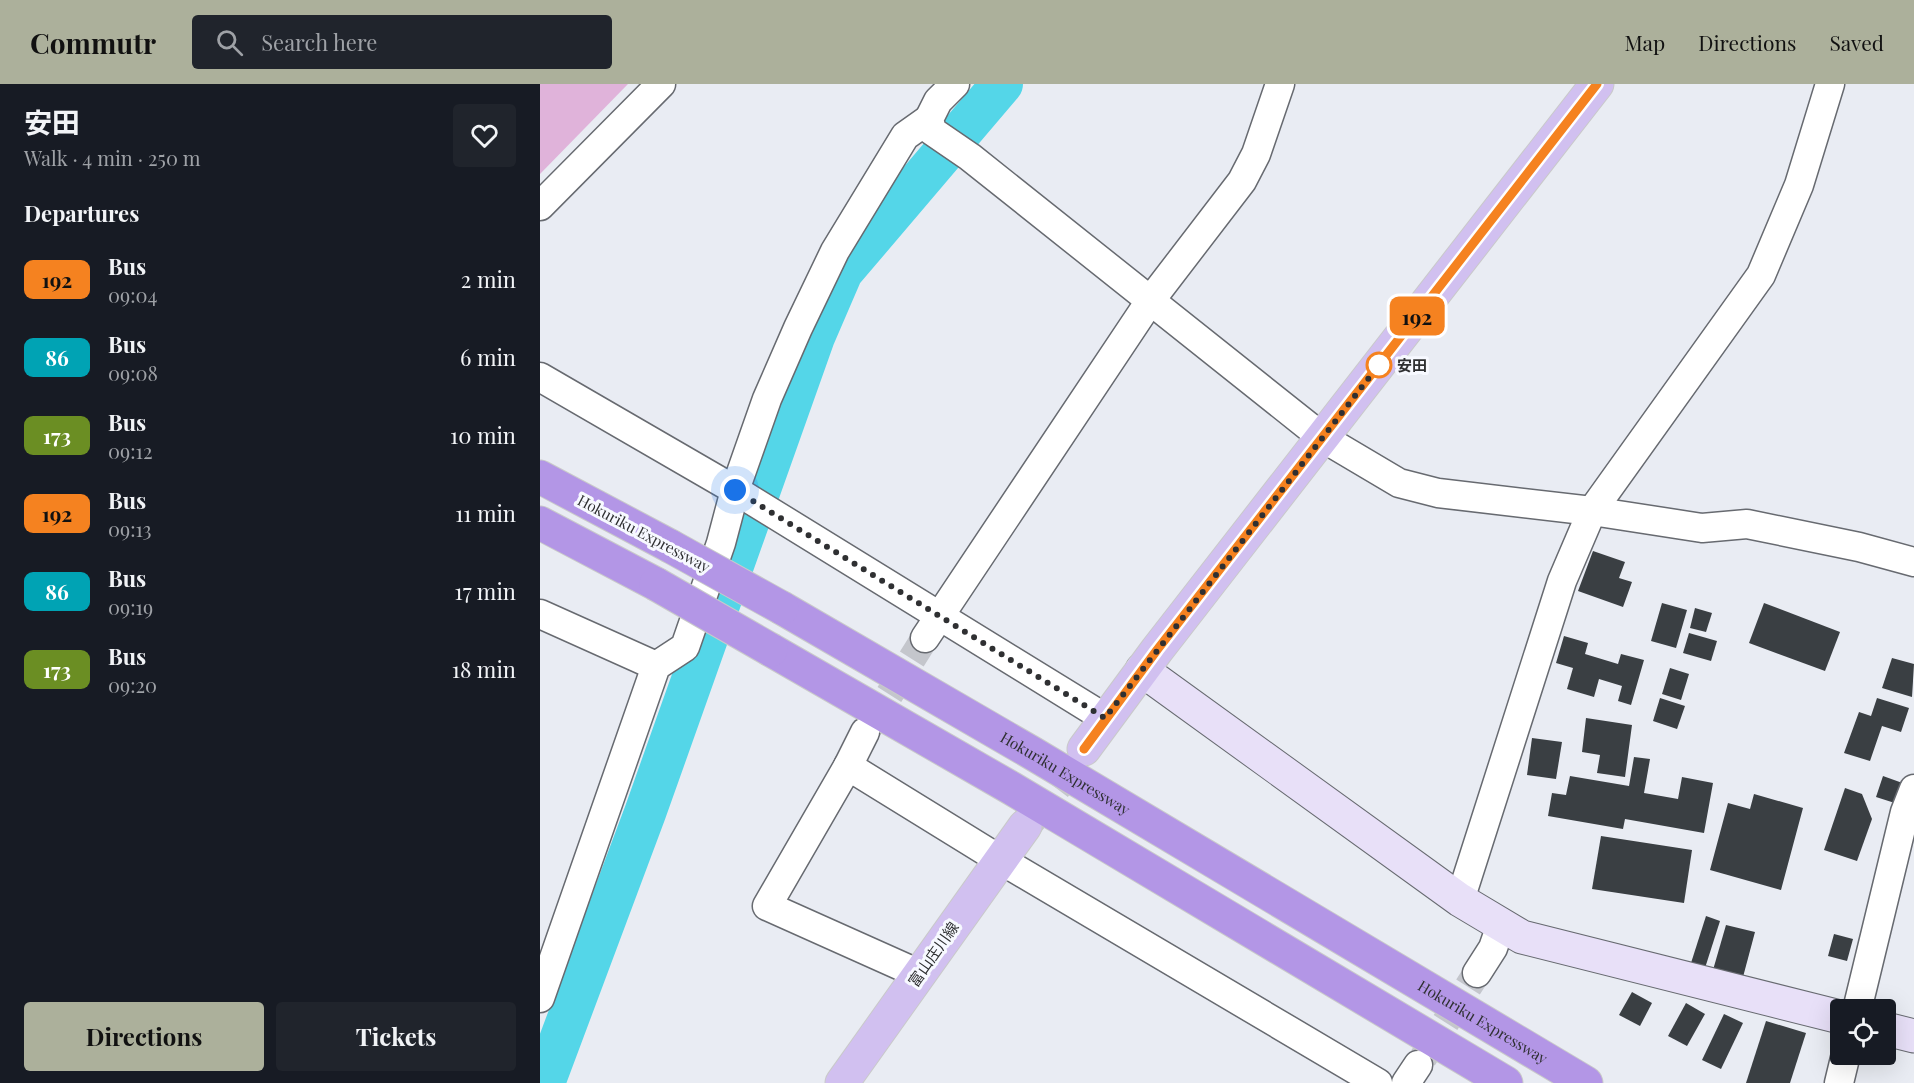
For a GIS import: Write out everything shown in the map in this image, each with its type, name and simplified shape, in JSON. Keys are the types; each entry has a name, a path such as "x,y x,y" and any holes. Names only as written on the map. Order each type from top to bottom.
{"highway":[{"name":"Hokuriku Expressway","path":"540,477 782,608 1063,771 1586,1083"},
{"path":"540,522 656,584 1011,788 1506,1083"}],"main road":[{"path":"1084,749 1142,670 1597,84"},
{"name":"富山庄川線","path":"842,1083 1025,826"}],"street":[{"path":"540,206 660,84"},
{"path":"540,998 656,666 685,647 739,493 767,399 798,328 835,251 905,136 930,125 938,101 955,84"},
{"path":"933,627 1150,301 1242,182 1256,154 1280,84"},
{"path":"1460,900 1562,581 1592,511 1761,275 1799,185 1830,84"},
{"path":"930,125 1323,438 1398,483 1438,493 1592,511 1702,528 1747,524 1859,547 1914,562"},
{"path":"540,377 739,493 933,627 1105,718"},
{"path":"540,614 656,666"},
{"path":"1142,670 1460,900 1522,937 1830,1014"},
{"path":"865,732 848,766 767,906 919,974"},
{"path":"848,766 1367,1080"},
{"path":"1860,999 1905,812 1914,789"},
{"path":"1477,973 1493,948 1501,925"},
{"path":"1896,1032 1914,1036"},
{"path":"1839,1083 1843,1065"}],"shaded area":[{"path":"540,84 628,84 540,174"}],"building":[{"path":"1593,551 1625,562 1619,578 1632,582 1623,607 1578,591"},
{"path":"1662,603 1687,610 1676,648 1651,641"},
{"path":"1764,603 1840,632 1825,671 1749,643"},
{"path":"1695,608 1712,613 1706,632 1690,628"},
{"path":"1689,633 1717,641 1711,661 1683,653"},
{"path":"1564,636 1588,643 1585,654 1618,664 1621,654 1644,660 1631,705 1618,701 1622,686 1599,679 1594,697 1567,689 1573,668 1556,663"},
{"path":"1892,658 1914,664 1912,697 1882,688"},
{"path":"1670,668 1689,674 1681,700 1662,694"},
{"path":"1660,698 1685,706 1677,729 1653,721"},
{"path":"1877,698 1909,708 1901,732 1882,726 1870,761 1844,753 1859,712 1871,716"},
{"path":"1586,718 1632,725 1625,777 1597,773 1600,755 1582,752"},
{"path":"1532,738 1562,742 1556,779 1527,775"},
{"path":"1634,757 1650,759 1644,793 1678,799 1682,777 1713,783 1704,833 1625,819 1623,829 1548,816 1552,793 1566,795 1570,776 1629,786"},
{"path":"1883,776 1908,785 1901,805 1876,797"},
{"path":"1845,788 1862,794 1872,819 1857,861 1824,850"},
{"path":"1754,794 1803,808 1781,890 1710,870 1728,803 1750,809"},
{"path":"1601,836 1692,850 1684,903 1592,889"},
{"path":"1706,916 1720,921 1705,968 1691,963"},
{"path":"1726,925 1755,932 1743,977 1713,970"},
{"path":"1834,934 1853,939 1847,961 1828,956"},
{"path":"1632,992 1652,1003 1640,1026 1619,1015"},
{"path":"1686,1003 1705,1014 1687,1046 1668,1036"},
{"path":"1724,1014 1743,1023 1721,1069 1702,1060"},
{"path":"1766,1021 1806,1033 1790,1083 1746,1083"}],"waterway":[{"path":"544,1083 645,813 814,337 842,272 1002,84"}],"tunnel":[{"path":"867,730 925,638"},
{"path":"1025,826 1083,750"},
{"path":"1423,1058 1477,973"}],"bus line":[{"name":"192","path":"1084,749 1157,650 1597,84"}],"place":[{"name":"安田","path":"1379,365"}],"route":[{"path":"735,490 742,497 942,616 1105,718 1379,365"}]}
